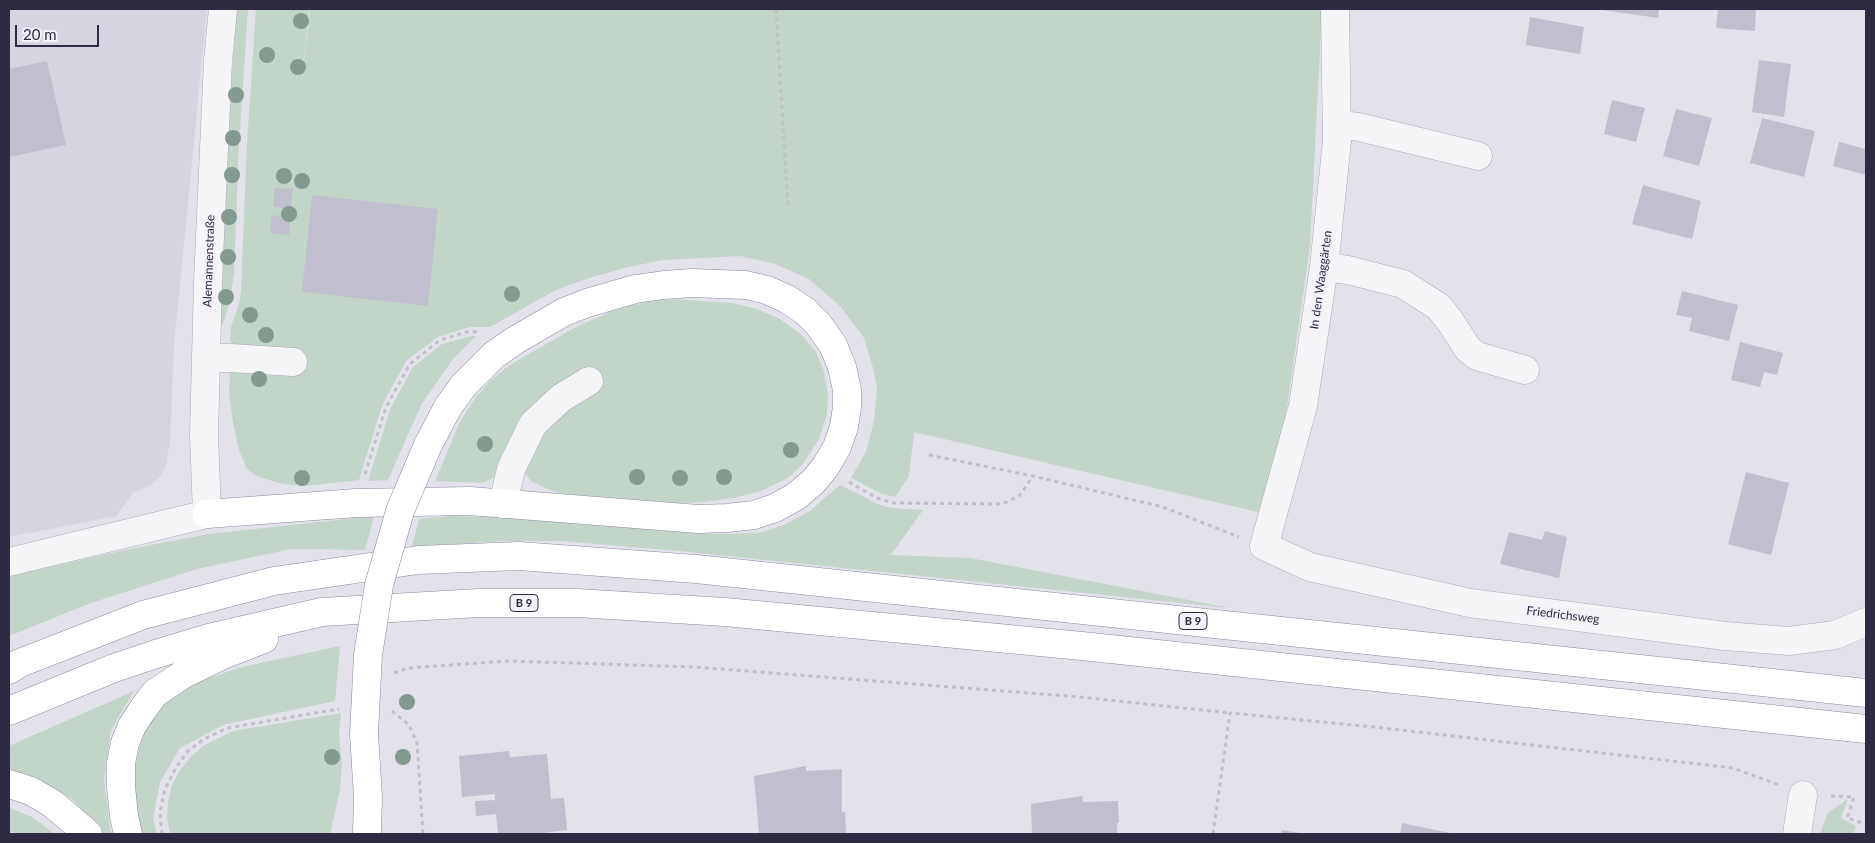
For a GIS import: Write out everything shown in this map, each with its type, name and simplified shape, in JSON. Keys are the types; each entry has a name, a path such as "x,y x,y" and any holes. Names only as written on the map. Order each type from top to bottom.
{"highway":[{"path":"208,514 356,503 470,501 698,519 754,515 774,508 795,497 813,482 826,466 837,447 844,428 847,390 842,367 833,345 805,310 767,290 746,285 691,283 664,285 612,295 564,312 535,328 494,355 463,386 448,407 428,445 400,511 379,585 368,655 364,734 368,797 367,834"},
{"name":"B 9","path":"9,670 20,663 143,615 274,581 418,560 519,556 696,569 1866,693"},
{"name":"B 9","path":"9,711 114,668 156,654 209,638 322,612 479,603 577,603 725,612 1082,646 1866,729"},
{"path":"128,834 120,787 121,763 125,743 132,726 154,693 182,675 322,612"},
{"path":"9,784 31,791 53,804 88,834"}],"street":[{"name":"Alemannenstraße","path":"208,514 204,435 213,165 223,9"},
{"name":"In den Waaggärten","path":"1264,546 1303,406 1324,267 1337,141 1335,9"},
{"path":"1337,124 1359,127 1478,156"},
{"path":"1324,267 1348,270 1403,284 1439,307 1468,348 1478,356 1525,370"},
{"path":"207,358 293,362"},
{"path":"502,504 511,469 533,424 561,398 588,381"},
{"path":"9,562 208,514"},
{"name":"Friedrichsweg","path":"1264,546 1310,568 1470,603 1725,636 1789,641 1835,635 1866,622"},
{"path":"1797,834 1804,795"}],"path":[{"path":"776,9 788,208"},
{"path":"356,503 386,407 410,364 440,340 470,331 484,332"},
{"path":"929,455 1032,476 1163,507 1264,546"},
{"path":"843,479 877,498 893,503 998,504 1007,502 1020,495 1032,476"},
{"path":"389,676 408,668 508,661 695,667 1080,697 1374,727 1733,768 1761,777 1804,795"},
{"path":"162,834 160,812 165,789 177,766 188,751 204,739 227,728 343,709"},
{"path":"388,709 396,713 409,725 417,743 424,834"},
{"path":"1214,834 1230,713"},
{"path":"1854,796 1846,818 1866,824"}],"shaded area":[{"path":"9,9 207,9 174,345 170,441 166,466 160,477 150,486 133,493 116,516 9,537"}],"green space":[{"path":"237,9 248,9 239,144 234,273 230,302 223,324 220,324 223,237"},
{"path":"256,9 309,9 300,95 310,9 1322,9 1310,246 1285,421 1262,513 914,432 909,476 895,497 882,494 851,478 866,452 874,421 877,389 864,338 840,306 809,279 775,264 740,256 663,260 629,267 592,277 556,290 490,327 470,327 438,337 406,361 382,406 359,480 306,486 282,484 257,476 247,469 239,450 229,392 232,344 230,340 231,327 239,304 241,290 247,144"},
{"path":"671,299 732,303 757,309 780,319 801,334 816,352 824,371 828,394 827,414 819,439 803,464 788,478 761,491 734,498 705,502 675,503 567,494 549,490 531,481 525,473 525,462 501,469 493,478 483,483 435,481 459,424 475,398 490,381 508,366 576,327 615,310 645,302"},
{"path":"476,336 453,359 421,405 388,480 368,481 390,409 413,367 442,344"},
{"path":"840,485 880,505 892,508 923,510 891,555 970,558 1230,608 679,551 561,541 501,541 412,547 419,519 448,516 503,517 719,534 758,533 784,525 810,511"},
{"path":"374,516 365,550 291,549 197,569 91,603 9,636 9,576 130,549 209,534"},
{"path":"340,646 335,701 223,725 180,748 160,782 153,819 157,834 137,834 133,780 141,738 161,707 191,684 242,667"},
{"path":"134,691 111,730 104,778 111,834 103,834 72,799 26,774 9,770 9,746"},
{"path":"341,713 339,735 342,764 340,790 330,834 170,834 167,818 172,785 180,770 203,746 233,731"},
{"path":"1848,799 1841,818 1856,826 1853,834 1820,834 1828,813"},
{"path":"9,808 32,817 55,834 9,832"}],"building":[{"path":"1595,9 1659,9 1658,18"},
{"path":"1718,9 1756,9 1755,31 1716,28"},
{"path":"1530,17 1584,27 1580,54 1526,45"},
{"path":"1759,60 1791,64 1784,117 1752,112"},
{"path":"47,61 66,145 9,157 9,69"},
{"path":"1612,100 1645,108 1636,142 1604,134"},
{"path":"1676,109 1712,118 1699,166 1663,156"},
{"path":"1762,118 1815,131 1804,177 1750,163"},
{"path":"1839,142 1866,149 1866,175 1833,166"},
{"path":"1643,185 1701,201 1692,239 1632,224"},
{"path":"275,188 293,189 291,209 273,207"},
{"path":"312,195 438,209 428,306 302,292"},
{"path":"272,215 290,218 289,235 270,233"},
{"path":"1682,291 1738,305 1729,341 1689,331 1692,318 1676,315"},
{"path":"1740,342 1783,353 1777,375 1764,372 1760,387 1731,380"},
{"path":"1746,472 1789,483 1771,555 1728,544"},
{"path":"1545,531 1567,537 1559,578 1500,564 1509,532 1542,540"},
{"path":"509,751 510,757 547,754 551,799 564,798 567,830 534,834 498,834 496,814 476,816 475,801 495,800 495,794 462,797 459,756"},
{"path":"806,766 806,771 842,769 842,812 845,812 846,834 759,834 754,776"},
{"path":"1082,796 1083,802 1118,801 1119,823 1117,823 1117,834 1032,834 1031,804"},
{"path":"1402,823 1450,833 1450,834 1400,834"},
{"path":"1282,830 1300,833 1300,834 1281,834"}]}
